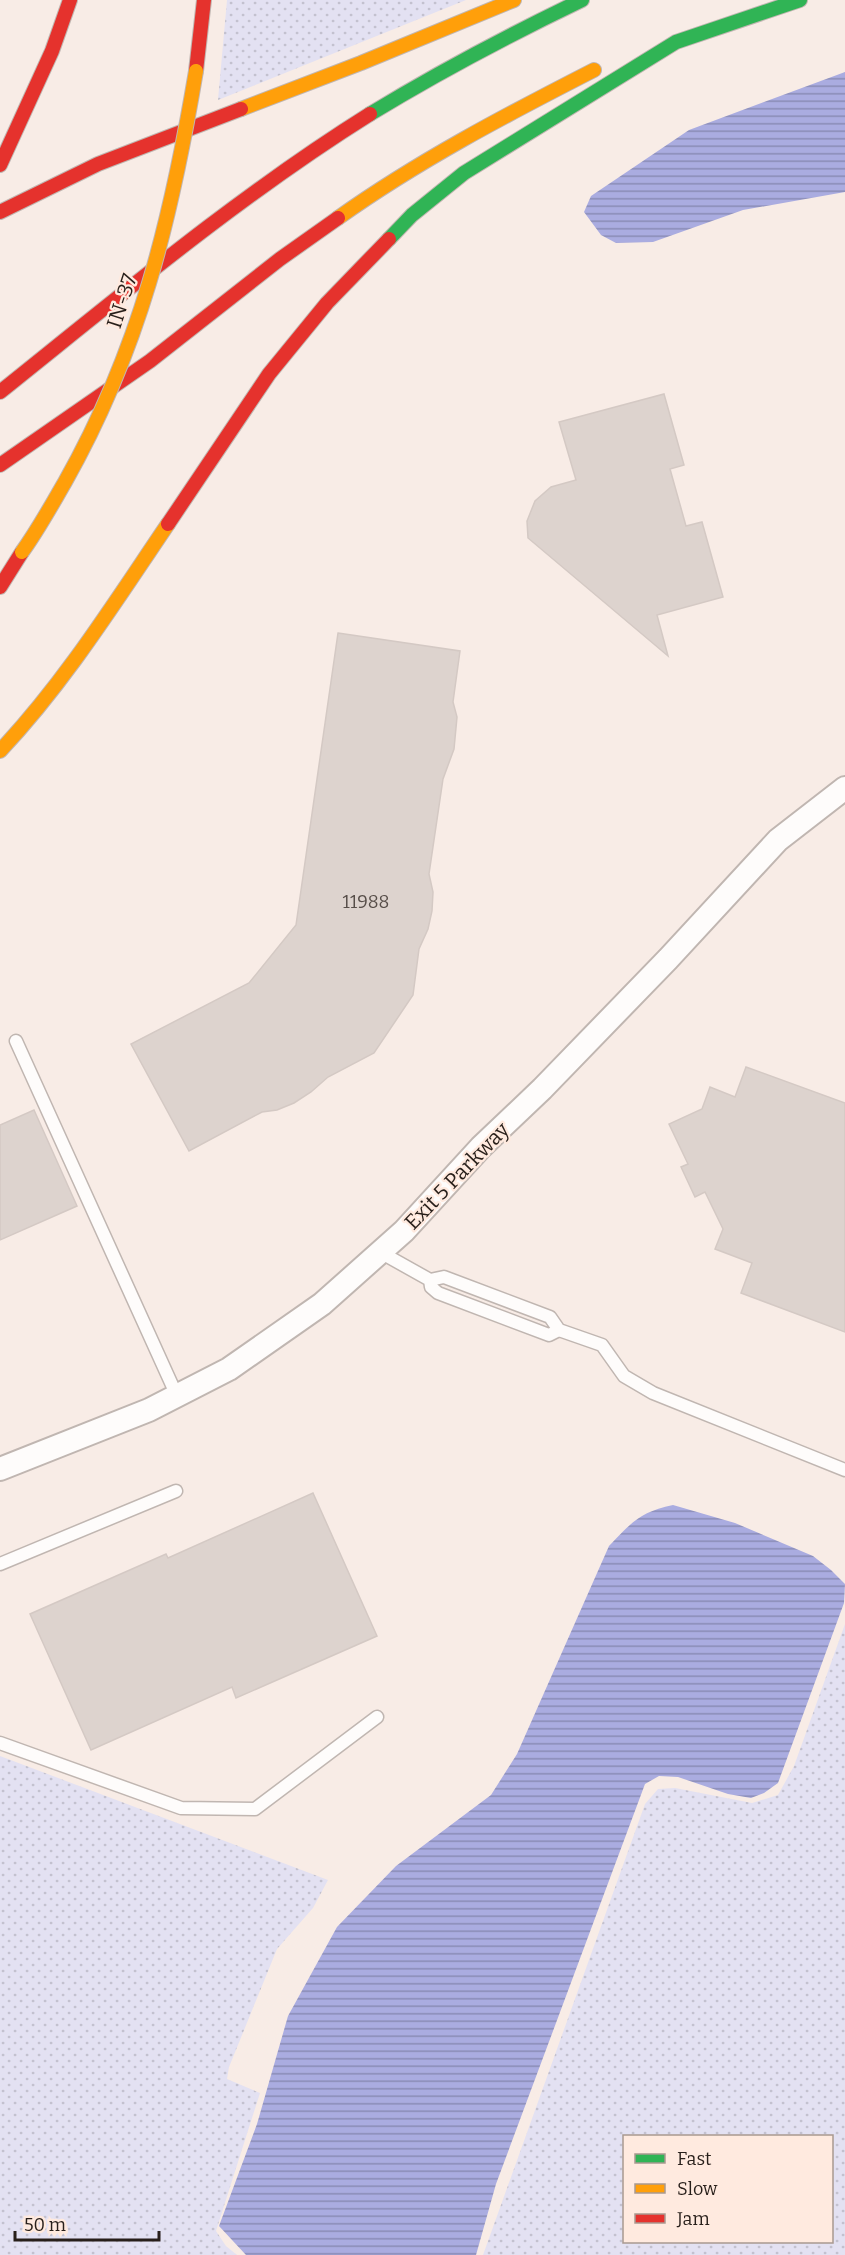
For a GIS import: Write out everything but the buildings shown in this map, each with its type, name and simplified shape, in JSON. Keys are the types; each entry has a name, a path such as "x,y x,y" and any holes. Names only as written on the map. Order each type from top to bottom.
{"highway":[{"path":"0,165 51,51 70,0"},
{"name":"IN-37","path":"0,587 79,458 122,364 147,296 169,214 183,148 196,71 204,0"},
{"path":"0,212 32,194 103,162 283,93 514,0"},
{"path":"0,392 191,240 253,193 320,147 482,49 582,0"},
{"path":"0,751 31,718 75,662 269,374 327,303 412,215 464,173 676,42 800,0"},
{"path":"630,54 734,8"},
{"path":"0,465 150,361 280,260 369,196 500,118 609,63"}],"street":[{"name":"Exit 5 Parkway","path":"0,1469 149,1410 177,1396 229,1369 322,1304 404,1231 482,1147 542,1089 660,967 778,840 845,788"}],"lane":[{"path":"16,1041 177,1396"},
{"path":"380,1252 430,1280 444,1277 550,1317 559,1330 602,1345 624,1376 653,1393 845,1470"},
{"path":"0,1564 176,1491"},
{"path":"0,1743 181,1808 255,1809 377,1717"}],"shaded area":[{"path":"227,0 466,0 218,100"},
{"path":"845,1624 845,2255 483,2255 645,1804 658,1789 675,1788 752,1803 778,1795 794,1766"},
{"path":"0,1756 328,1880 313,1908 277,1949 229,2067 227,2079 260,2093 216,2231 226,2246 237,2255 0,2255"}],"water":[{"path":"845,72 845,192 743,210 653,242 616,243 601,235 584,212 591,196 689,130"},
{"path":"673,1505 735,1523 813,1556 845,1584 844,1603 778,1783 764,1793 751,1798 728,1794 678,1777 659,1776 645,1784 496,2184 476,2255 246,2255 219,2226 257,2124 288,2016 337,1927 396,1866 491,1795 517,1754 609,1546 637,1519 652,1511"}],"traffic: fast":[{"path":"370,114 475,54 582,0"},
{"path":"389,239 412,215 464,173 676,42 800,0"}],"traffic: slow":[{"path":"241,109 514,0"},
{"path":"338,218 431,158 594,70"},
{"path":"22,552 55,500 91,432 114,383 133,333 176,179 196,71"},
{"path":"0,751 24,725 68,669 168,524"}],"traffic: jam":[{"path":"0,165 52,51 70,0"},
{"path":"196,71 204,0"},
{"path":"0,212 98,164 241,109"},
{"path":"0,392 135,283 227,213 370,114"},
{"path":"0,465 150,361 280,259 338,218"},
{"path":"168,524 269,374 327,303 389,239"},
{"path":"0,587 22,552"}]}
